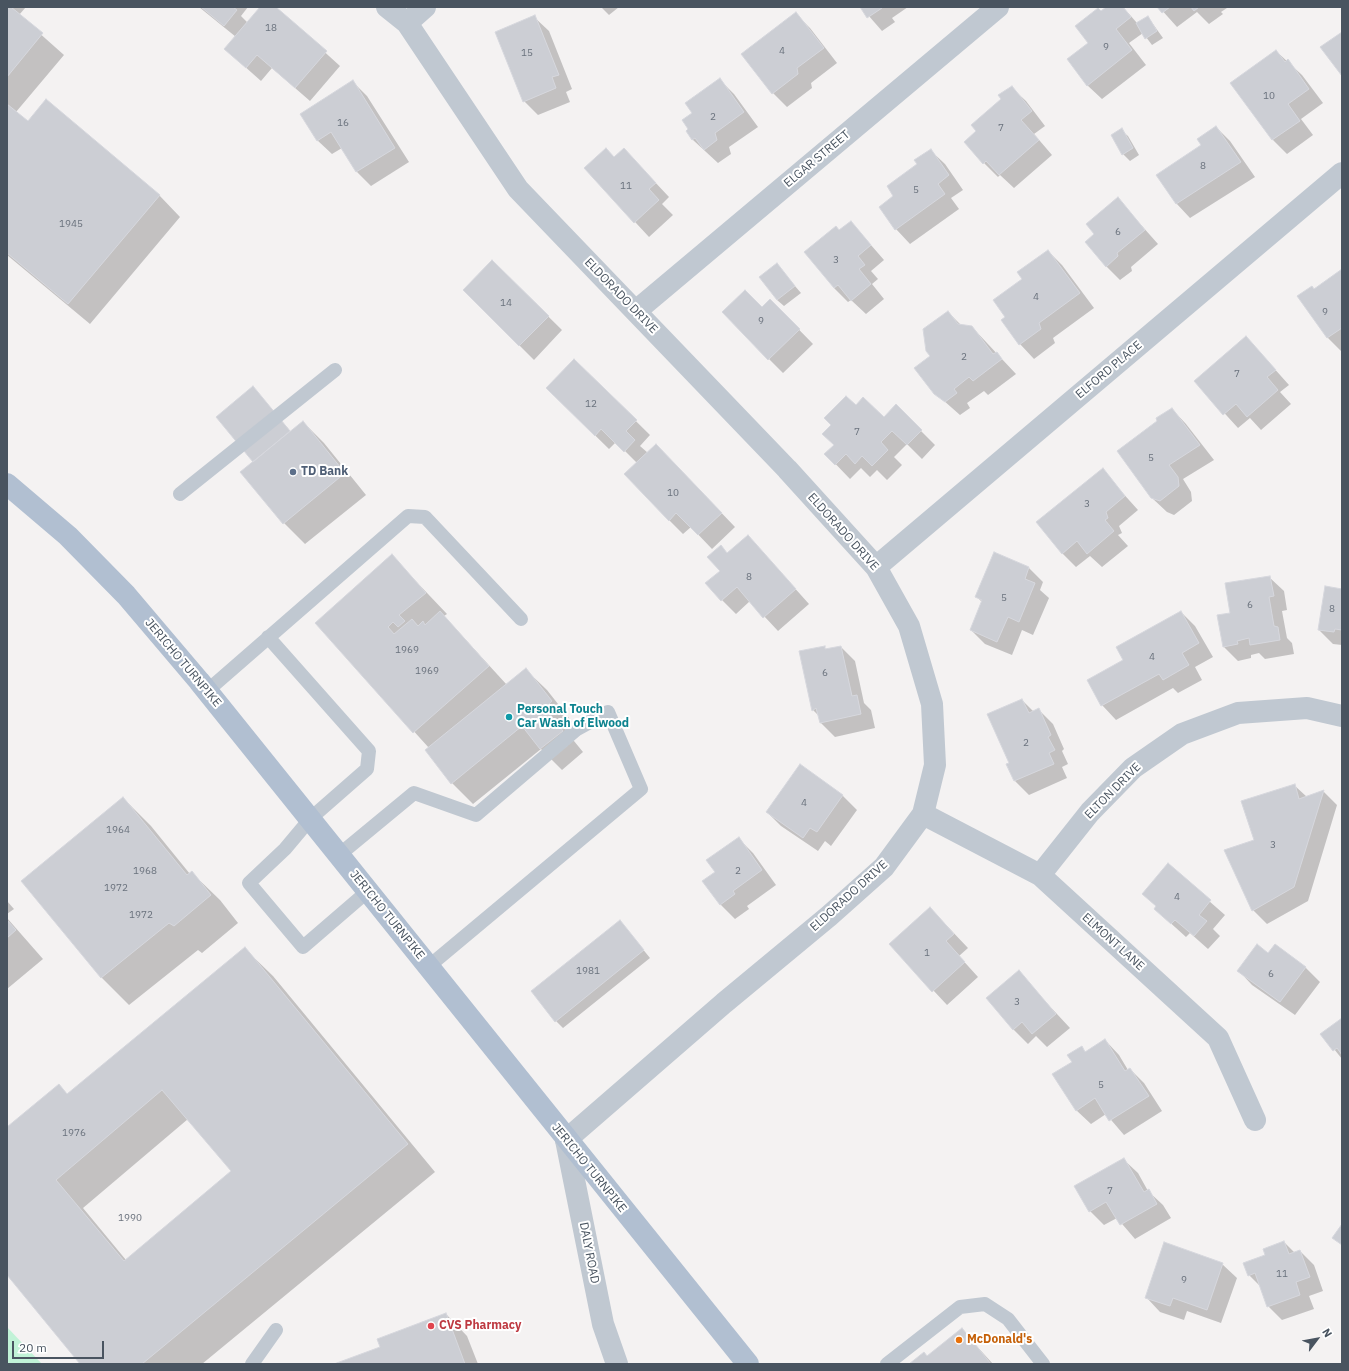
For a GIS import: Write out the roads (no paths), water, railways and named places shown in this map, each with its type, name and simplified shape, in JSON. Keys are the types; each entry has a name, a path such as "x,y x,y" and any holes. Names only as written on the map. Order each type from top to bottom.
{"main road":[{"name":"JERICHO TURNPIKE","path":"7,484 68,536 126,595 207,690 566,1140 748,1364"}],"street":[{"name":"ELDORADO DRIVE","path":"388,7 406,23 518,189 782,464 876,567 909,626 932,704 935,765 923,814 884,867 829,916 724,1003 566,1140"},
{"path":"406,23 425,7"},
{"name":"ELGAR STREET","path":"636,311 998,7"},
{"name":"ELFORD PLACE","path":"876,567 1342,173"},
{"name":"ELTON DRIVE","path":"1040,875 1090,812 1133,768 1182,734 1238,713 1307,708 1342,716"},
{"name":"ELMONT LANE","path":"923,814 1040,875 1218,1038 1254,1120"},
{"name":"DALY ROAD","path":"566,1140 604,1324 617,1364"}],"lane":[{"path":"180,494 334,370"},
{"path":"207,690 408,516 425,517 521,619"},
{"path":"268,637 369,751 367,769 310,818 285,849 249,884 303,947 368,891"},
{"path":"339,855 414,793 476,815 577,729 608,712 641,789 534,880 428,967"},
{"path":"887,1364 960,1307 985,1304 1008,1319 1043,1364"},
{"path":"252,1364 276,1330"}],"place":[{"name":"TD Bank","path":"293,472"},
{"name":"Personal Touch Car Wash of Elwood","path":"509,717"},
{"name":"CVS Pharmacy","path":"431,1326"},
{"name":"McDonald's","path":"959,1340"}]}
